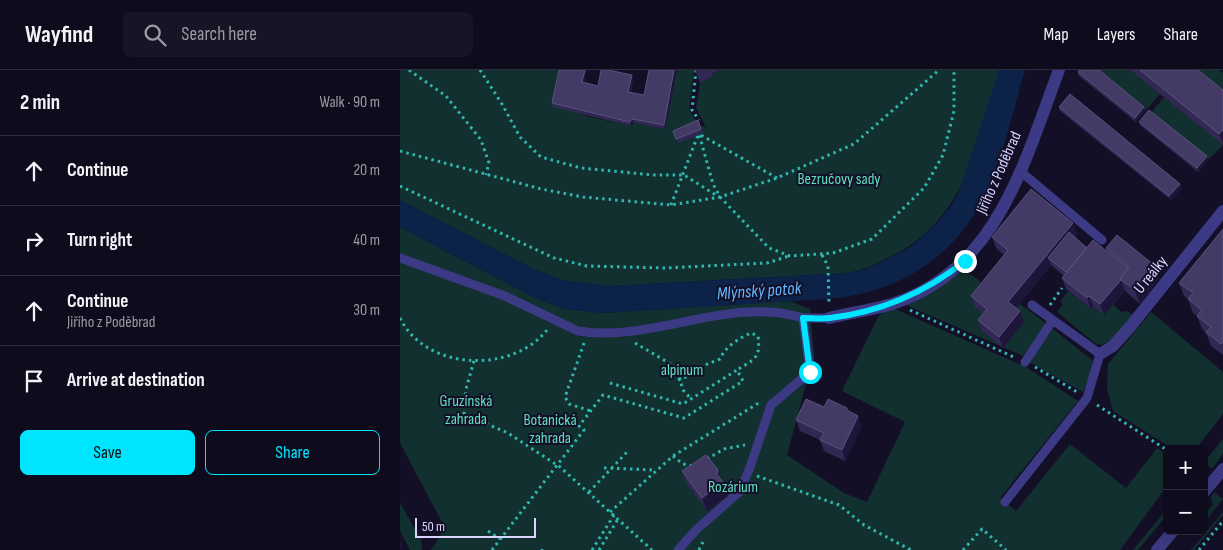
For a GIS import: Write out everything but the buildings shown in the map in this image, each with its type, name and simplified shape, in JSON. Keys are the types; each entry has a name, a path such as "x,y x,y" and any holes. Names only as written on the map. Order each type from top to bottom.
{"street":[{"name":"Jiřího z Poděbrad","path":"829,318 893,304 924,289 965,261 994,225 1020,172 1059,70"},
{"name":"U reálky","path":"1100,354 1113,346 1130,327 1223,212"},
{"path":"1206,490 1223,469"},
{"path":"1157,550 1169,535"}],"lane":[{"path":"1020,172 1102,240"},
{"path":"400,258 505,296 578,331 587,333 627,332 717,316 783,312 803,318 829,318"},
{"path":"1005,502 1087,398 1100,354 1032,305"},
{"path":"678,550 696,530 738,492 749,470 771,405 810,372 803,318"},
{"path":"1025,362 1053,320"}],"path":[{"path":"409,70 446,96 481,140 489,163 486,175"},
{"path":"480,70 520,137 541,157 581,168 653,175 684,175 720,197 769,248 790,256"},
{"path":"696,70 692,110 699,120"},
{"path":"400,151 486,175 583,197 671,206 720,197 778,178 854,144 939,70"},
{"path":"400,186 554,258 587,266 665,268 766,263 790,256 822,255 872,239 924,188 944,155 954,111 954,70"},
{"path":"671,206 699,134"},
{"path":"699,134 764,168 778,178"},
{"path":"699,134 713,184 720,197"},
{"path":"822,255 828,266 829,305"},
{"path":"1044,314 1062,288"},
{"path":"893,304 1025,362 1087,398 1163,447"},
{"path":"400,320 413,336 438,354 474,361 499,358 521,349 541,338 555,320"},
{"path":"627,332 634,343 676,367 679,375 678,380 691,399"},
{"path":"587,333 565,397 569,404 591,411"},
{"path":"610,384 683,404 756,358 760,350 758,336 751,333 741,337 724,351 720,359 700,367 694,374 678,380"},
{"path":"474,361 466,389 464,414 508,433 558,465 652,550"},
{"path":"492,550 584,430 579,426 603,395 684,418 744,381 737,370"},
{"path":"610,512 673,456 757,404 771,405"},
{"path":"673,456 683,464 690,466 699,464 724,449 758,442"},
{"path":"589,492 628,451"},
{"path":"604,468 656,470"},
{"path":"749,470 774,484 839,505 864,525 911,550"},
{"path":"592,550 614,515"},
{"path":"599,550 618,519"},
{"path":"1199,550 1223,521"},
{"path":"963,550 982,529 1006,550"},
{"path":"488,531 500,540"}],"green space":[{"name":"Bezručovy sady","path":"400,70 561,70 586,116 631,126 634,123 665,129 677,70 694,70 689,110 699,125 706,127 696,108 700,83 713,76 712,73 720,70 999,70 976,150 954,198 939,219 920,238 896,254 872,266 846,273 612,286 587,285 563,280 535,270 400,200"},
{"path":"1095,70 1130,70 1160,94 1145,111"},
{"path":"1189,70 1219,70 1223,73 1223,97"},
{"path":"1164,97 1223,145 1208,160 1150,114"},
{"name":"Botanická zahrada","path":"400,227 535,298 566,309 603,313 790,301 810,309 816,378 806,384 787,455 844,493 867,502 905,422 842,391 879,315 893,308 1026,367 1078,401 1000,498 1016,511 1070,444 1126,488 1157,448 1163,452 1163,491 1120,550 431,550 445,528 400,443"},
{"path":"964,269 989,288 1012,313 1020,304 1047,324 1023,356 906,305"},
{"path":"1068,291 1091,309 1093,306 1113,304 1121,312 1127,311 1133,315 1112,340 1102,345 1096,344 1057,312 1063,304 1060,302"},
{"path":"1151,312 1223,372 1223,414 1199,445 1167,445 1113,411 1107,389 1108,364"},
{"path":"1053,329 1092,360 1094,366 1083,392 1029,362"},
{"path":"1223,439 1223,454 1212,469 1208,466 1208,457"},
{"path":"1214,492 1223,499 1208,518 1208,511 1213,505 1211,497"},
{"path":"400,503 421,539 422,550 410,550 400,531"},
{"path":"1223,512 1223,515 1208,533 1208,530"},
{"path":"1163,514 1163,520 1138,550 1133,550"},
{"path":"1204,535 1206,535 1194,550 1191,550"}],"water":[{"name":"Mlýnský potok","path":"999,70 1025,70 1000,158 978,208 950,245 934,260 895,283 874,290 828,299 603,313 566,309 535,298 400,227 400,200 535,270 563,280 612,286 846,273 862,270 876,265 912,246 937,223 951,206 961,187"}],"route":[{"path":"810,372 803,318 829,318 893,304 924,289 965,261"}],"park label":[{"name":"alpinum","path":"682,370"},
{"name":"Gruzínská zahrada","path":"466,410"},
{"name":"Rozárium","path":"733,487"}]}
